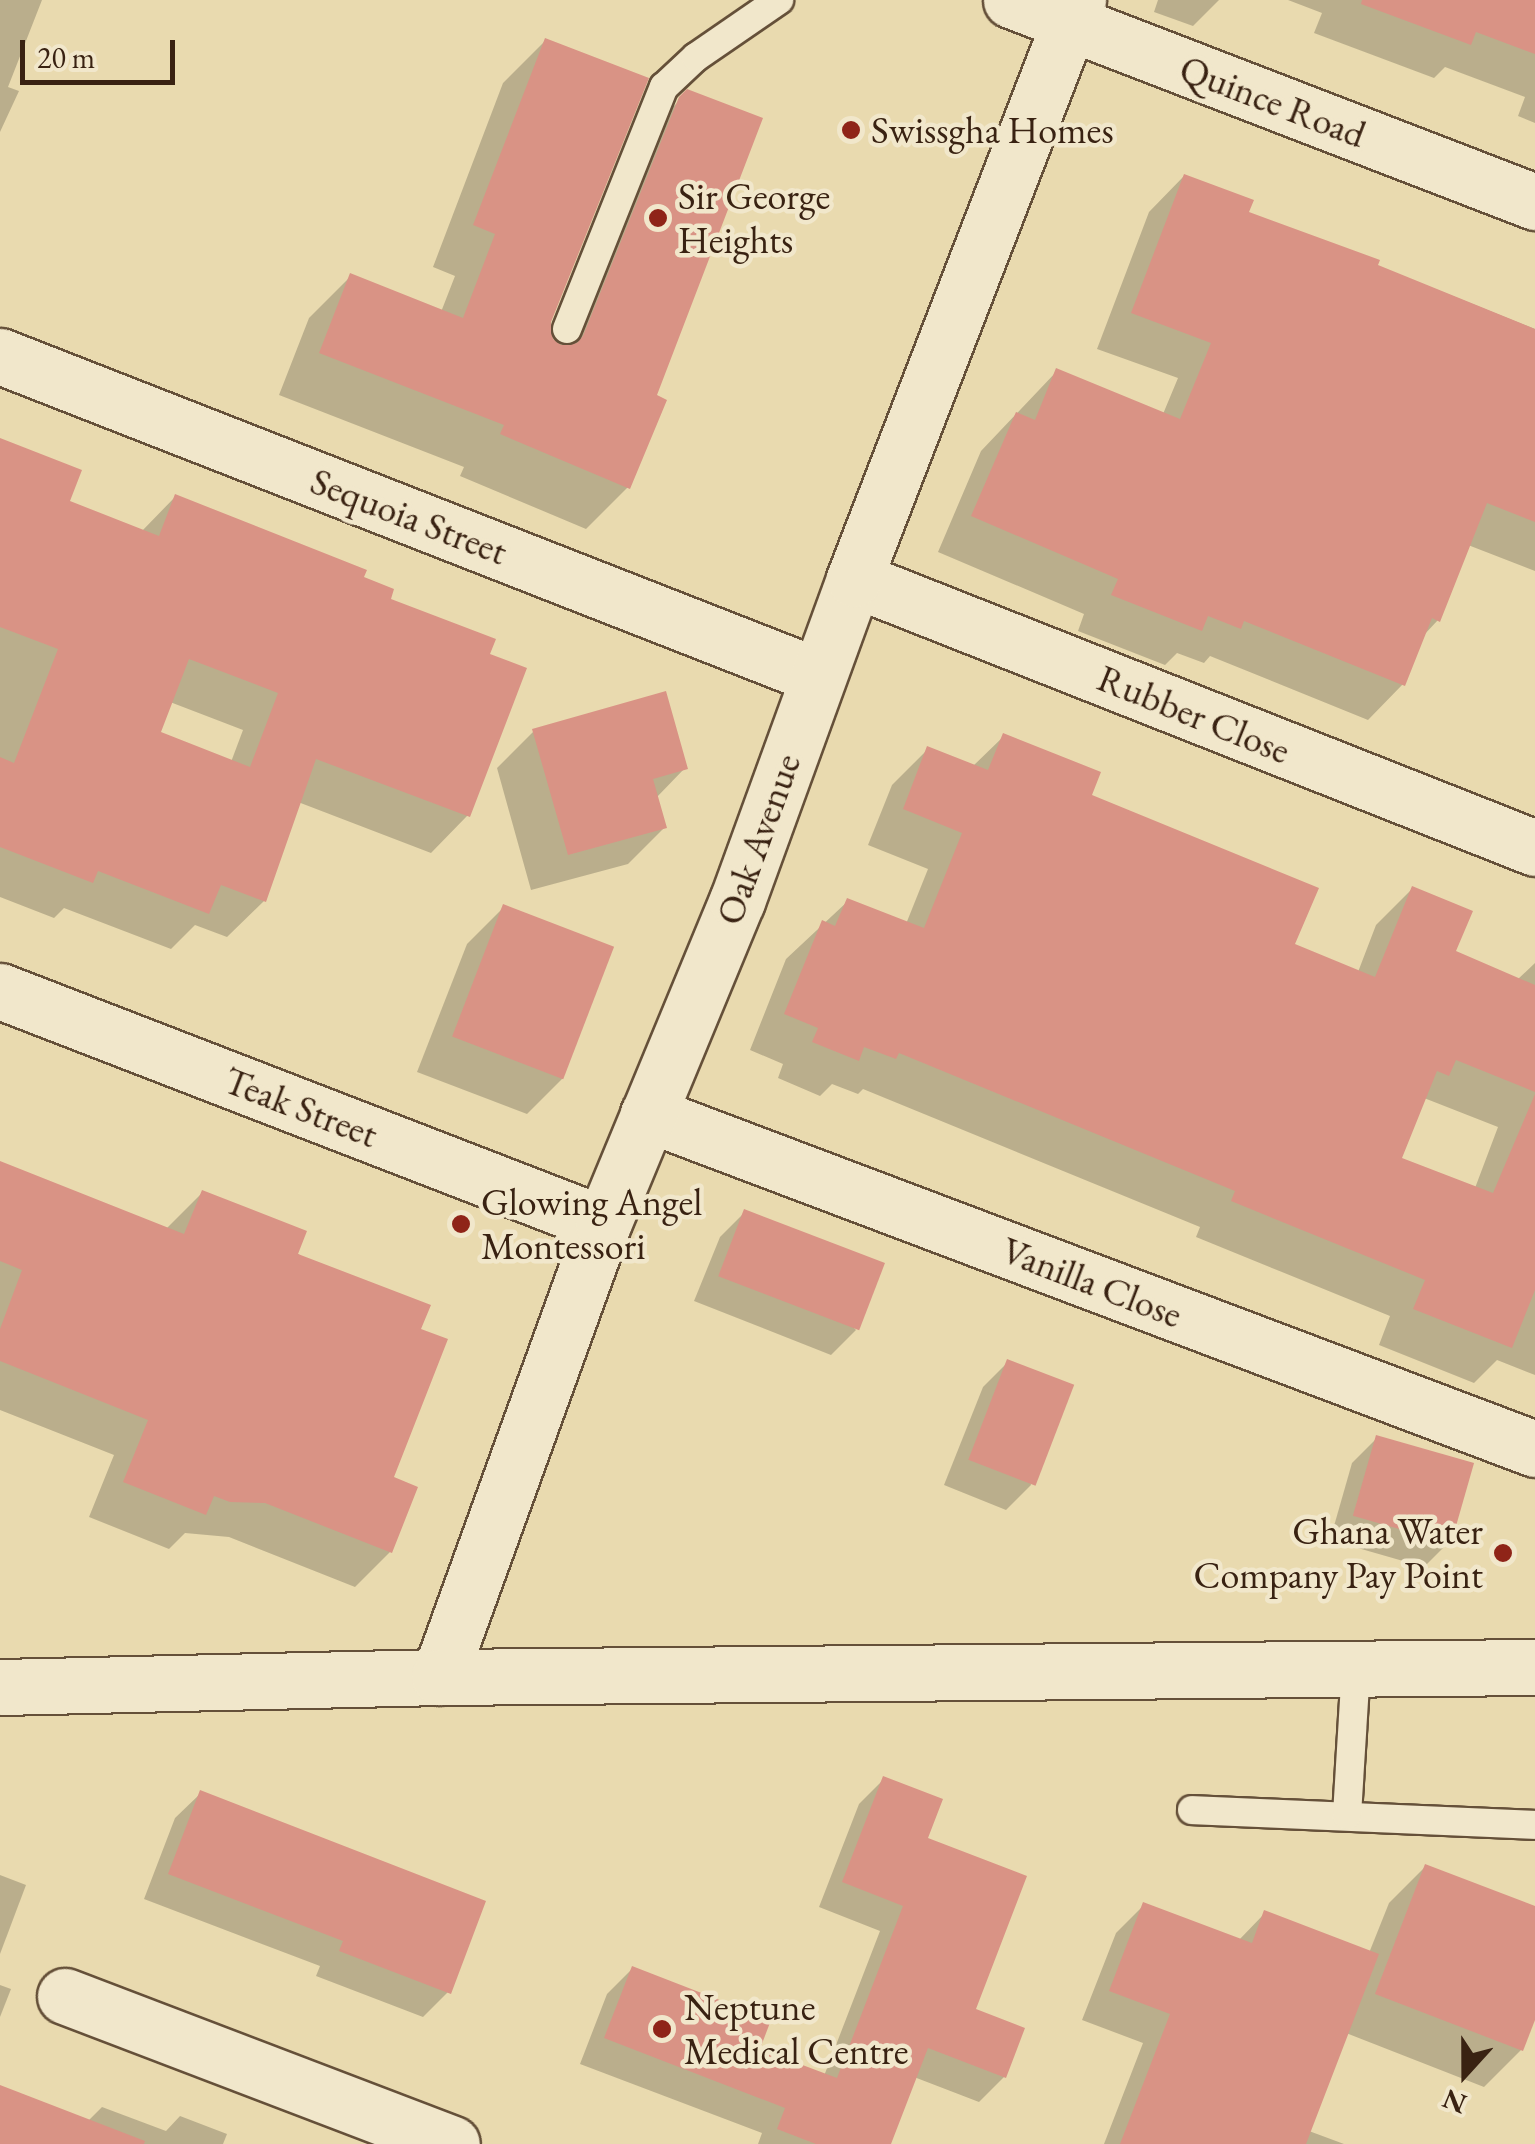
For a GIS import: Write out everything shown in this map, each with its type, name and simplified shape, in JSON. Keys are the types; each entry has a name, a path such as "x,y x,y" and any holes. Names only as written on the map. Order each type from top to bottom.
{"street":[{"name":"Quince Road","path":"1011,0 1074,11 1535,202"},
{"name":"Oak Avenue","path":"438,1678 602,1224 737,901 854,580 1074,11"},
{"name":"Sequoia Street","path":"0,356 818,676"},
{"name":"Rubber Close","path":"854,580 1535,848"},
{"name":"Teak Street","path":"0,991 602,1224"},
{"name":"Vanilla Close","path":"648,1114 1535,1449"},
{"path":"0,1688 438,1678 1535,1668"},
{"path":"65,1996 452,2144"}],"lane":[{"path":"567,329 664,87 696,58 778,0"},
{"path":"1347,1815 1356,1669"},
{"path":"1192,1810 1535,1825"}],"building":[{"path":"1362,0 1535,0 1535,54 1476,32 1471,45 1361,4"},
{"path":"545,38 649,78 551,322 553,339 561,345 577,343 583,336 679,97 687,89 763,118 657,395 667,400 630,489 500,434 504,425 319,353 350,273 463,318 495,234 473,225"},
{"path":"1184,174 1254,200 1249,212 1380,260 1378,265 1535,329 1535,522 1487,503 1440,622 1432,618 1405,686 1244,621 1241,629 1208,616 1202,631 1111,595 1118,579 971,516 1016,412 1035,420 1056,368 1180,419 1211,343 1131,313"},
{"path":"0,438 82,470 70,501 159,536 175,494 367,570 364,577 394,589 391,599 496,639 490,654 527,668 470,817 316,759 266,902 221,885 209,914 98,871 93,883 0,847 0,757 14,763 58,649 0,627","holes":["189,659 278,693 250,767 161,732"]},
{"path":"666,691 688,769 653,779 667,828 568,855 532,729"},
{"path":"1003,733 1101,772 1092,795 1319,888 1295,944 1375,977 1412,886 1473,911 1456,951 1535,985 1535,1092 1456,1060 1449,1076 1437,1071 1402,1158 1493,1193 1535,1094 1535,1290 1512,1348 1413,1309 1425,1280 1231,1201 1235,1191 899,1053 896,1059 864,1047 859,1061 812,1042 818,1028 784,1014 822,920 835,926 847,898 924,928 962,833 903,809 927,746 988,770"},
{"path":"503,904 614,947 563,1079 452,1037"},
{"path":"0,1161 184,1234 202,1190 307,1231 298,1254 431,1305 421,1329 448,1339 394,1477 418,1487 392,1553 265,1503 230,1502 214,1496 206,1515 123,1482 148,1420 0,1361 0,1329 22,1270 0,1261"},
{"path":"744,1209 885,1263 859,1330 718,1276"},
{"path":"1007,1359 1074,1385 1036,1486 968,1460"},
{"path":"1376,1435 1474,1463 1451,1544 1353,1516"},
{"path":"883,1776 943,1799 928,1838 1027,1876 976,2009 1025,2028 1006,2078 928,2048 891,2144 816,2144 777,2129 785,2108 604,2038 632,1966 771,2020 760,2049 837,2078 903,1906 842,1882"},
{"path":"200,1790 486,1901 451,1994 339,1951 343,1941 168,1874"},
{"path":"1425,1864 1535,1906 1535,2020 1523,2051 1375,1994"},
{"path":"1143,1902 1252,1943 1264,1910 1379,1954 1306,2144 1120,2144 1170,2014 1109,1991"},
{"path":"0,2085 145,2141 144,2144 0,2144"}],"place":[{"name":"Swissgha Homes","path":"851,130"},
{"name":"Sir George Heights","path":"658,218"},
{"name":"Glowing Angel Montessori","path":"461,1224"},
{"name":"Ghana Water Company Pay Point","path":"1503,1553"},
{"name":"Neptune Medical Centre","path":"662,2029"}]}
